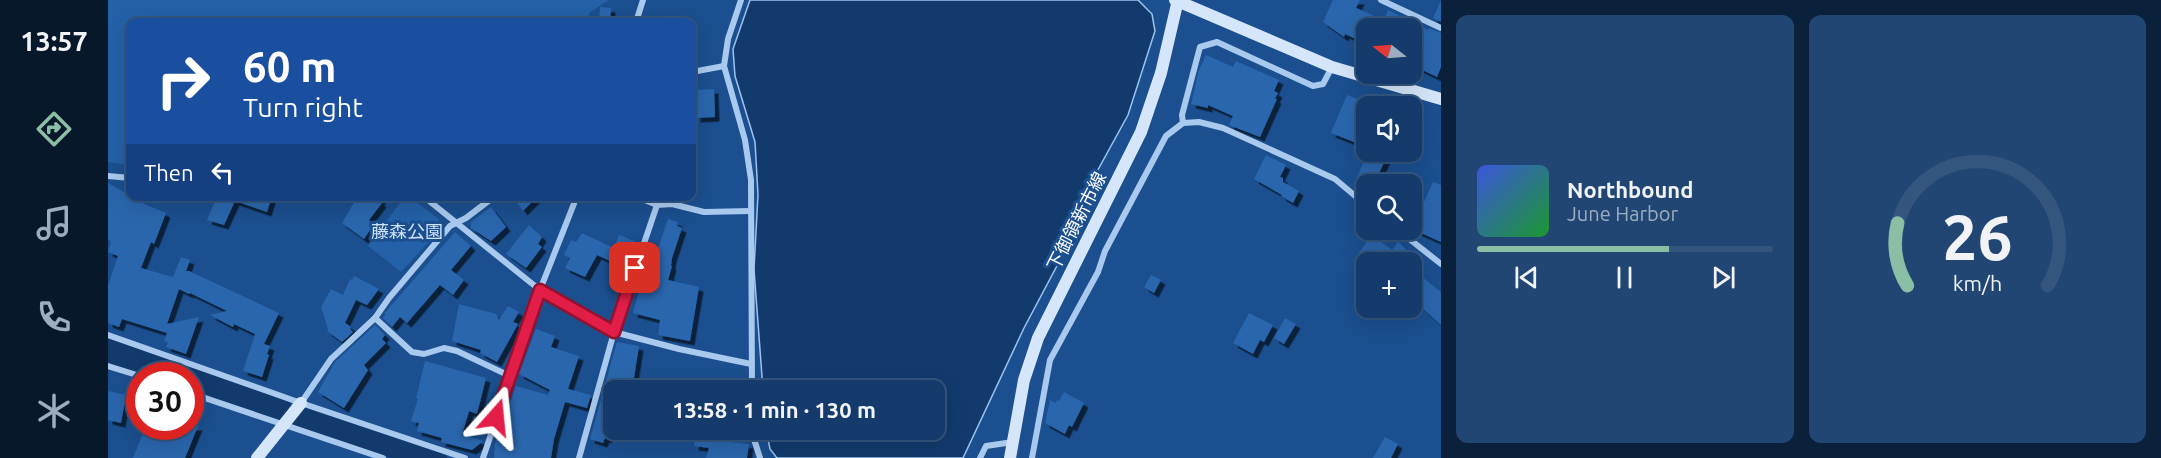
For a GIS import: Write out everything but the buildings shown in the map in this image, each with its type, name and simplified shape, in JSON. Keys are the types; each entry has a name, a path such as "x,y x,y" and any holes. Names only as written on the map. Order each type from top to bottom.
{"main road":[{"path":"1177,0 1332,67 1441,99"},
{"name":"下御領新市線","path":"1010,458 1024,380 1038,338 1141,132 1161,73 1177,0"},
{"path":"257,458 301,403"}],"street":[{"path":"637,18 643,0"},
{"path":"741,0 729,39 724,66 745,140 751,180 752,380"},
{"path":"1381,0 1441,28"},
{"path":"1183,123 1182,115 1200,47 1217,42 1313,86 1323,84 1332,67"},
{"path":"696,71 724,66"},
{"path":"1032,458 1050,360 1098,272 1106,251 1166,136 1183,123 1198,122 1223,128 1335,179 1356,197"},
{"path":"108,177 126,178"},
{"path":"429,201 540,290 614,332 751,364"},
{"path":"301,403 331,360 375,318 447,229 488,201"},
{"path":"483,458 540,290 575,201"},
{"path":"647,201 657,205 672,204 705,212 750,211"},
{"path":"579,458 614,332 657,205"},
{"path":"1411,240 1441,264"},
{"path":"375,318 412,352 424,354 444,348 457,351 510,376"},
{"path":"108,335 465,458"},
{"path":"108,366 126,372"},
{"path":"204,398 383,458"},
{"path":"754,440 760,458"},
{"path":"980,458 987,446 1013,442"}],"green space":[{"path":"108,0 609,0 589,13 588,18 126,18 126,164 108,162"},
{"name":"藤森公園","path":"401,201 414,201 439,219 440,229 401,272 368,246"}],"shaded area":[{"path":"750,0 1138,0 1152,14 1155,31 1128,115 1088,188 1094,196 1024,328 963,458 777,458 770,449 768,440 945,440 945,380 762,380 754,269 758,195 755,142 735,76 733,49"}],"waterway":[{"path":"108,350 203,379 278,408"},
{"path":"301,416 434,458"}],"route":[{"path":"496,417 540,290 614,332 635,268"}]}
